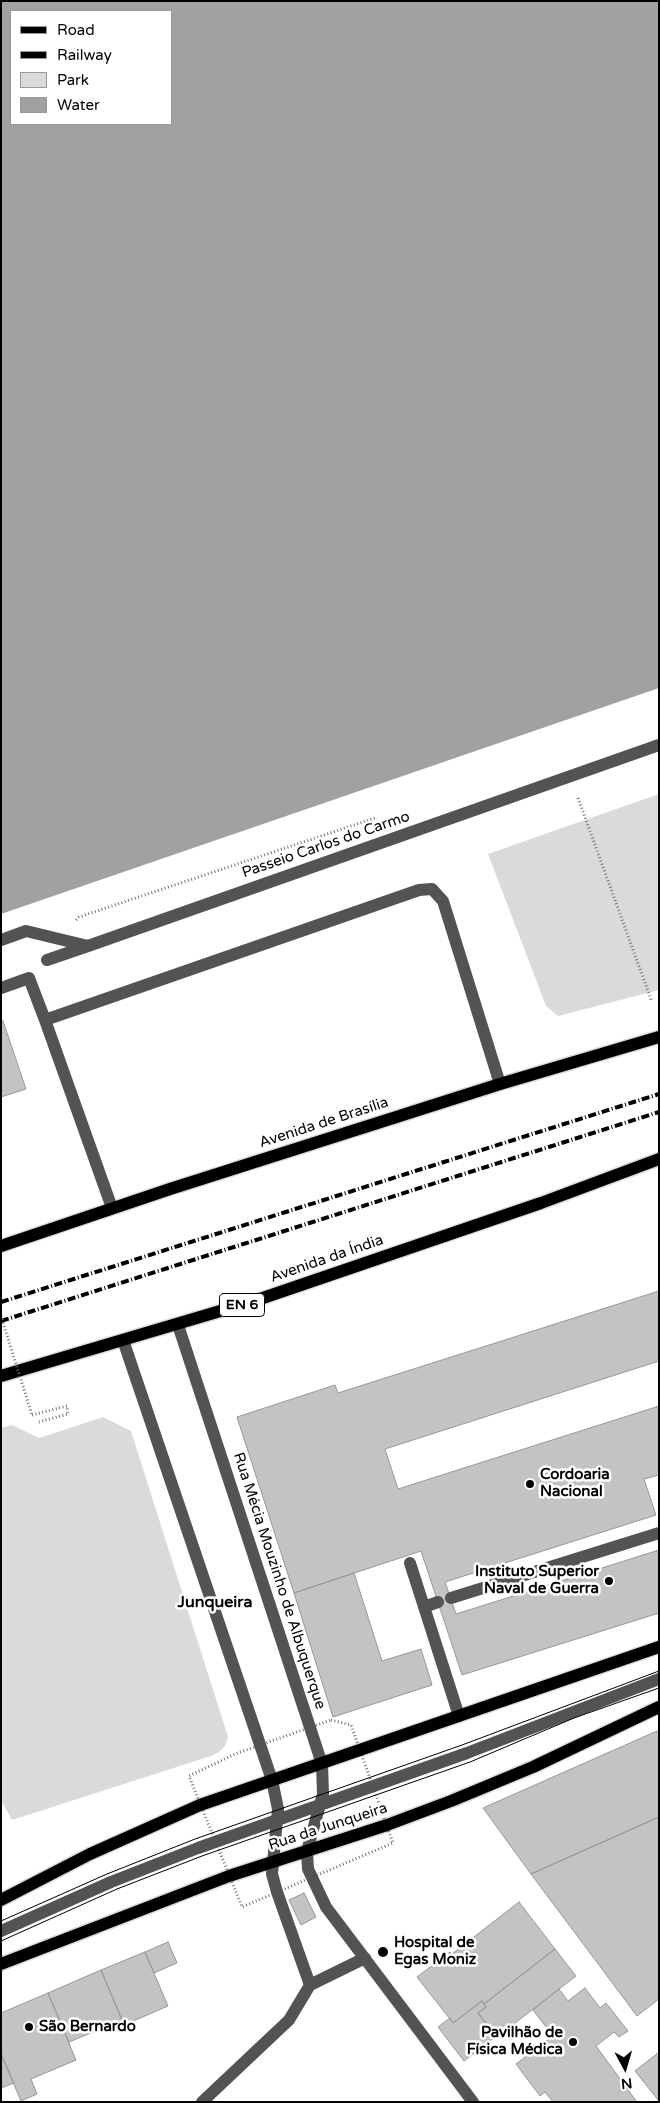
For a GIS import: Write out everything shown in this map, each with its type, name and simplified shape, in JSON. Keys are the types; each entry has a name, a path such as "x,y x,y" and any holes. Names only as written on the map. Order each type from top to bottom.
{"main road":[{"name":"Avenida de Brasília","path":"1,1246 112,1208 500,1084 659,1037"},
{"name":"Avenida da Índia","path":"1,1376 254,1301 541,1203 659,1159"},
{"path":"1,1900 90,1854 200,1805 659,1647"},
{"name":"Rua da Junqueira","path":"1,1964 229,1876 387,1825 451,1801 533,1767 659,1707"}],"street":[{"name":"Passeio Carlos do Carmo","path":"47,960 659,744"},
{"path":"45,1020 419,890 432,889 443,901 500,1084"},
{"path":"1,940 26,931 88,946"},
{"path":"1,988 29,978 112,1208"},
{"name":"Rua Mécia Mouzinho de Albuquerque","path":"178,1325 322,1764 323,1778 320,1804 307,1851"},
{"path":"123,1340 277,1797 278,1819 272,1862 276,1892 310,1986"},
{"path":"424,1606 659,1533"},
{"path":"410,1563 459,1716"},
{"path":"1,1930 111,1882 278,1819 467,1753 659,1679"},
{"path":"307,1851 308,1869 326,1907 474,2102"},
{"path":"202,2102 289,2020 310,1986 365,1958"}],"path":[{"path":"570,776 652,1002"},
{"path":"1,1316 32,1415 67,1406 68,1414 39,1422"}],"green space":[{"path":"659,794 659,990 558,1016 546,1006 488,854"},
{"path":"103,1417 131,1431 228,1737 225,1746 211,1756 12,1820 1,1800 1,1428 12,1425 39,1438"}],"water":[{"path":"1,1 659,1 659,688 1,914"}],"building":[{"path":"3,1021 26,1089 1,1097 1,1022"},
{"name":"Cordoaria Nacional","path":"659,1291 659,1361 385,1449 398,1489 659,1406 659,1475 644,1479 656,1515 445,1582 456,1614 659,1550 659,1613 462,1675 421,1551 294,1593 237,1417 335,1385 338,1393"},
{"path":"354,1573 382,1661 421,1649 432,1685 333,1717 294,1593"},
{"path":"657,1731 659,1735 659,1817 531,1874 483,1808"},
{"path":"659,1817 659,1999 637,2016 531,1874"},
{"path":"304,1893 316,1917 301,1925 289,1900"},
{"path":"519,1902 555,1949 484,2004 482,2001 453,2023 417,1977 450,1952 452,1954"},
{"path":"168,1942 177,1963 154,1973 145,1952"},
{"path":"555,1949 576,1976 497,2037 478,2013 486,2007 484,2004"},
{"path":"145,1952 168,2006 124,2025 101,1970"},
{"path":"101,1970 122,2020 69,2042 48,1993"},
{"name":"Pavilhão de Física Médica","path":"585,1988 600,2008 606,2003 628,2031 619,2037 614,2032 596,2046 637,2102 553,2102 545,2092 540,2096 516,2064 553,2036 533,2010 559,1989 568,2001"},
{"path":"48,1993 76,2060 31,2079 37,2094 21,2101 1,2054 1,2013"},
{"path":"482,2001 486,2007 478,2013 496,2036 464,2061 438,2027 450,2018 453,2023"},
{"path":"1,2054 14,2083 1,2088"},
{"path":"659,2054 659,2101 635,2071"}],"tram line":[{"path":"1,1921 107,1874 195,1839 462,1745 659,1671"},
{"path":"1,1941 117,1889 202,1856 470,1762 574,1718 659,1688"}],"railway":[{"path":"1,1302 659,1094"},
{"path":"1,1321 659,1112"}],"place":[{"name":"Cordoaria Nacional","path":"530,1484"},
{"name":"Instituto Superior Naval de Guerra","path":"609,1581"},
{"name":"Hospital de Egas Moniz","path":"383,1952"},
{"name":"São Bernardo","path":"29,2027"},
{"name":"Pavilhão de Física Médica","path":"573,2042"}],"district":[{"name":"Junqueira","path":"215,1603"}]}
